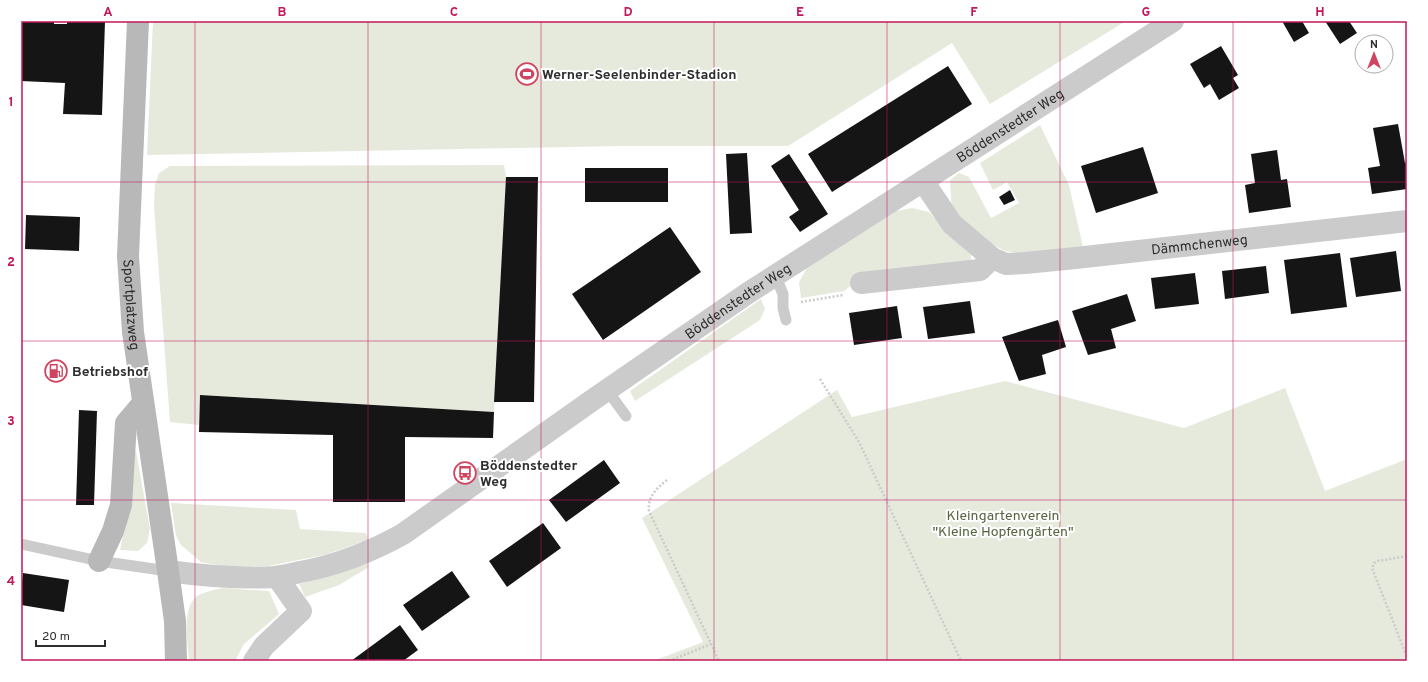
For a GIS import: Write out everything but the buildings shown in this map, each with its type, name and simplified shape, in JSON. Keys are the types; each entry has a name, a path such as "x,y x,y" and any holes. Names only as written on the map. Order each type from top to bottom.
{"street":[{"name":"Sportplatzweg","path":"138,21 128,256 133,332 175,621 176,659"},
{"name":"Böddenstedter Weg","path":"168,571 241,578 277,577 315,569 358,556 403,534 607,390 774,275 1173,21"},
{"name":"Dämmchenweg","path":"923,181 952,224 992,258 1006,264 1407,221"},
{"path":"861,284 980,270 992,258"},
{"path":"100,561 113,531 121,505 126,423 143,403"},
{"path":"254,661 264,646 301,610 277,577"}],"lane":[{"path":"774,275 783,294 783,308 786,320"},
{"path":"607,390 626,416"},
{"path":"21,544 100,561 168,571"}],"path":[{"path":"783,308 802,301 849,294 861,284"},
{"path":"820,379 859,442 961,661"},
{"path":"667,480 651,497 648,503 649,511 719,661"},
{"path":"1407,556 1378,561 1374,563 1372,568 1407,658"},
{"path":"669,661 711,644"}],"green space":[{"name":"Werner-Seelenbinder-Stadion","path":"153,21 1126,21 990,104 952,43 788,146 622,146 147,155"},
{"path":"1040,125 1069,185 1083,247 1026,254 1005,251 972,234 952,212 950,180 959,173 969,177 991,218 1019,203 1007,182 993,190 980,163"},
{"path":"504,165 506,177 494,412 200,395 199,425 170,422 154,207 155,185 159,173 170,166"},
{"path":"912,208 929,212 951,237 971,254 971,261 858,280 844,291 801,298 799,282 807,268 896,211"},
{"path":"761,299 765,309 760,320 635,401 630,391"},
{"name":"Kleingartenverein \"Kleine Hopfengärten\"","path":"1005,381 1184,428 1285,388 1325,491 1407,459 1407,661 653,661 703,642 642,518 837,390 852,417"},
{"path":"136,451 150,529 147,543 138,551 120,550 129,508 131,452"},
{"path":"171,503 296,510 300,529 366,533 368,540 324,555 268,566 222,566 201,562 181,545 176,536"},
{"path":"366,563 369,567 339,585 305,597 299,584"},
{"path":"223,588 269,591 279,614 244,644 235,661 189,661 187,620 190,605 194,599 200,595"}],"place":[{"name":"Werner-Seelenbinder-Stadion","path":"527,74"},
{"name":"Betriebshof","path":"56,371"},
{"name":"Böddenstedter Weg","path":"465,473"}]}
